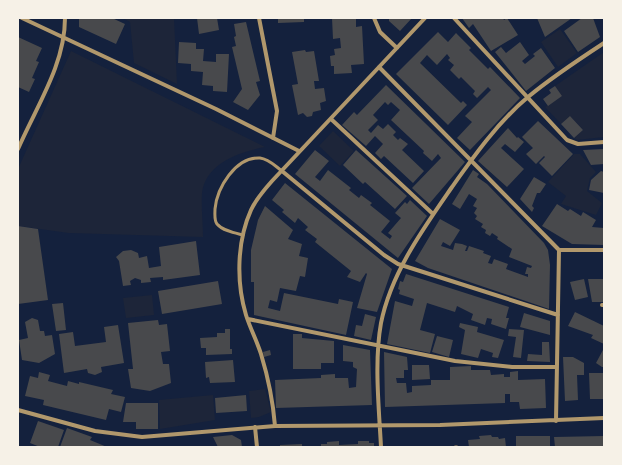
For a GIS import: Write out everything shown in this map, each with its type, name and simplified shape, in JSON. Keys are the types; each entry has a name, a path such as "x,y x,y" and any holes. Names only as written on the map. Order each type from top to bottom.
{"street":[{"path":"22,18 299,151"},
{"path":"18,149 58,60 64,38 65,18"},
{"path":"259,18 277,111 277,122 273,138"},
{"path":"374,18 380,32 397,48"},
{"path":"275,426 268,379 242,298 240,277 243,235 255,203 282,170 425,18"},
{"path":"454,18 567,140 578,144 604,142"},
{"path":"381,447 378,346 384,312 390,291 402,266 433,214 471,161 497,129 528,98 604,43"},
{"path":"379,67 559,250 604,250"},
{"path":"331,119 433,214"},
{"path":"282,170 384,255 402,266 558,315"},
{"path":"556,421 559,250"},
{"path":"248,319 473,364 521,367 557,366"},
{"path":"18,410 84,429 130,436 172,436 275,426 556,421 604,418"},
{"path":"255,427 257,447"}],"lane":[{"path":"243,235 223,228 217,224 214,217 216,197 223,184 234,170 246,161 260,158 267,160 282,170"}],"shaded area":[{"path":"123,18 174,18 177,84 134,63 130,22"},
{"path":"560,29 577,53 558,67 541,42"},
{"path":"71,51 265,147 235,156 225,161 210,174 202,193 203,237 69,233 18,226 18,169"},
{"path":"604,52 604,137 577,140 574,138 583,130 570,116 561,124 545,107 562,96 555,86"},
{"path":"333,131 354,151 340,166 319,146"},
{"path":"574,154 580,154 596,172 590,178 587,191 602,203 596,215 561,204 566,196 548,182"},
{"path":"152,295 154,315 126,318 123,298"},
{"path":"265,389 271,412 259,417 251,418 249,391"},
{"path":"213,395 215,420 160,429 159,400"}],"building":[{"path":"79,18 112,18 125,24 116,44 79,27"},
{"path":"197,18 217,18 219,30 199,34"},
{"path":"278,18 304,18 304,22 278,23"},
{"path":"332,18 353,18 356,19 356,27 362,26 364,64 351,65 352,73 334,74 334,66 331,66 330,56 335,55 334,49 341,48 340,38 333,39"},
{"path":"389,18 412,18 400,31 389,21"},
{"path":"462,18 503,18 504,20 507,18 518,35 491,51 473,24 469,28"},
{"path":"537,18 572,18 545,37"},
{"path":"582,18 593,18 600,37 578,52 564,31"},
{"path":"246,22 260,81 256,82 260,95 248,110 233,102 242,89 232,47 236,46 234,24"},
{"path":"438,32 448,42 456,33 471,48 469,50 488,69 490,67 520,98 470,150 457,138 472,122 465,116 491,90 488,87 477,98 473,94 475,91 461,77 459,79 450,70 454,65 448,60 450,58 447,54 437,65 427,55 420,63 461,103 463,101 467,105 448,125 396,74"},
{"path":"18,37 42,48 36,61 39,62 32,78 35,79 29,92 18,87"},
{"path":"179,42 196,43 196,49 204,49 203,61 216,62 216,54 229,54 227,92 213,91 213,86 202,85 203,72 191,71 191,64 178,63"},
{"path":"520,42 529,55 522,61 525,64 535,56 533,54 541,48 555,68 526,91 495,52 501,47 506,53"},
{"path":"305,50 306,52 314,51 319,81 314,81 315,89 324,88 326,101 320,103 321,110 313,112 312,116 307,117 303,113 298,115 292,85 298,84 292,52"},
{"path":"386,85 465,162 429,204 412,188 441,158 438,154 432,161 423,153 424,151 391,120 400,110 391,102 388,105 385,102 373,115 378,120 368,130 371,133 378,125 383,129 388,124 396,132 393,135 398,140 400,138 408,144 402,150 424,171 413,183 384,156 381,159 375,153 383,144 375,136 366,146 342,125 354,112 357,115"},
{"path":"555,86 562,96 548,106 543,99 551,93 549,90"},
{"path":"570,116 583,130 574,138 561,124"},
{"path":"538,121 573,154 552,176 539,163 545,157 544,156 536,164 526,154 533,148 522,137"},
{"path":"508,128 517,138 518,137 524,142 515,152 505,144 501,148 524,169 507,187 478,161"},
{"path":"604,149 604,164 591,165 583,150"},
{"path":"315,150 329,161 315,177 320,181 328,170 351,188 349,190 359,198 361,195 372,203 370,205 390,221 381,232 390,239 392,236 388,233 401,218 395,213 405,202 407,204 410,200 427,216 398,258 295,174"},
{"path":"356,150 407,196 395,209 365,182 363,184 343,165"},
{"path":"473,170 479,174 477,177 487,184 544,243 548,250 550,265 549,309 428,268 415,261 440,219 460,230 450,246 443,242 441,246 453,250 455,243 467,246 465,251 467,251 469,246 484,251 483,253 491,256 488,263 492,264 494,259 508,264 506,269 528,277 528,274 525,274 527,267 531,268 532,266 509,257 512,249 497,239 498,237 492,233 490,236 485,233 486,230 481,227 483,224 475,219 477,216 474,213 477,208 473,206 477,199 469,194 460,209 452,204"},
{"path":"601,171 604,172 604,193 589,190 591,180"},
{"path":"534,177 546,184 540,193 537,193 532,206 534,208 532,212 520,199"},
{"path":"285,183 392,269 377,312 357,308 367,274 366,273 360,282 347,277 351,271 315,242 317,239 305,230 308,227 298,218 295,223 282,212 284,210 272,200"},
{"path":"557,204 568,211 570,209 581,216 583,212 596,220 592,227 604,228 604,245 572,244 542,226"},
{"path":"265,206 293,230 288,239 302,244 299,256 308,258 305,277 300,276 296,291 280,288 277,302 270,300 268,308 280,311 284,293 338,304 339,299 353,302 346,335 254,315 254,282 251,282 251,250 258,220"},
{"path":"18,226 38,229 48,300 18,304"},
{"path":"196,241 200,275 163,280 163,277 150,278 151,282 141,283 141,280 135,278 130,281 131,285 123,286 119,261 116,257 123,251 131,250 138,253 139,258 147,256 149,268 161,266 159,247"},
{"path":"406,274 509,307 506,318 509,318 506,329 491,324 492,319 487,318 485,325 471,320 473,314 457,306 455,312 427,303 420,330 435,334 430,353 387,344 395,301 412,306 414,299 399,294 400,290 398,289 400,281 403,282"},
{"path":"584,279 588,297 575,300 570,282"},
{"path":"588,279 604,279 604,302 592,302"},
{"path":"218,281 222,304 162,314 158,291"},
{"path":"63,303 66,330 56,331 52,304"},
{"path":"575,312 604,326 604,344 591,338 593,335 568,326"},
{"path":"524,313 550,321 550,335 520,327"},
{"path":"365,314 376,317 371,340 354,336 356,325 362,326"},
{"path":"32,318 38,320 40,331 44,331 45,336 52,335 55,354 39,363 22,360 19,340 28,338 25,322"},
{"path":"158,320 159,325 167,324 170,351 161,352 163,364 169,364 171,383 150,391 131,388 128,369 133,369 128,323"},
{"path":"460,323 478,327 477,332 504,340 498,358 492,357 493,353 481,349 478,358 461,354 465,330 459,327"},
{"path":"118,325 124,363 101,367 102,372 95,375 88,373 87,369 64,373 59,334 73,332 75,346 106,342 104,327"},
{"path":"225,329 230,329 230,349 232,349 232,354 206,355 206,348 201,348 200,338 217,337 217,333 225,333"},
{"path":"509,329 524,330 521,358 513,357 516,337 508,336"},
{"path":"293,334 302,334 302,338 334,341 334,363 321,363 321,369 293,369"},
{"path":"437,336 453,340 449,357 432,352"},
{"path":"542,342 549,342 550,362 527,361 528,354 542,355"},
{"path":"343,345 370,350 372,405 276,408 275,380 321,378 321,375 335,374 335,378 348,378 349,388 356,387 357,369 353,367 353,362 343,361"},
{"path":"604,348 604,367 602,367 596,363"},
{"path":"270,350 271,355 264,357 263,352"},
{"path":"384,352 407,357 408,370 404,370 404,378 396,378 397,383 406,383 407,393 412,392 412,386 431,385 431,380 450,380 450,367 471,366 471,370 490,370 491,375 504,374 504,377 510,377 510,372 518,371 518,380 545,379 546,408 520,409 519,402 510,402 510,394 505,394 505,403 385,407"},
{"path":"563,357 573,357 584,363 584,375 577,375 578,400 565,401"},
{"path":"233,360 235,382 210,383 209,377 206,378 205,362"},
{"path":"412,365 429,365 430,379 412,380"},
{"path":"39,372 50,375 48,381 67,386 68,381 113,390 111,394 125,397 121,412 109,409 106,420 43,405 44,400 25,396 30,376 38,378"},
{"path":"589,373 603,373 604,399 590,399"},
{"path":"246,395 247,411 216,413 215,398"},
{"path":"126,403 158,403 158,429 136,429 136,422 123,422"},
{"path":"38,421 64,430 58,447 40,447 30,443"},
{"path":"67,428 92,437 90,440 107,447 60,447"},
{"path":"232,435 241,440 242,447 218,447 213,437"},
{"path":"491,435 492,437 498,437 499,439 505,438 506,447 469,447 468,440 480,439 479,436"},
{"path":"516,436 550,436 550,447 516,447"},
{"path":"604,436 604,447 555,447 554,437"},
{"path":"339,441 339,445 358,444 358,441 369,441 369,443 374,443 374,447 321,447 321,444 327,444 327,442"},
{"path":"302,444 302,447 280,447 280,445"}]}
